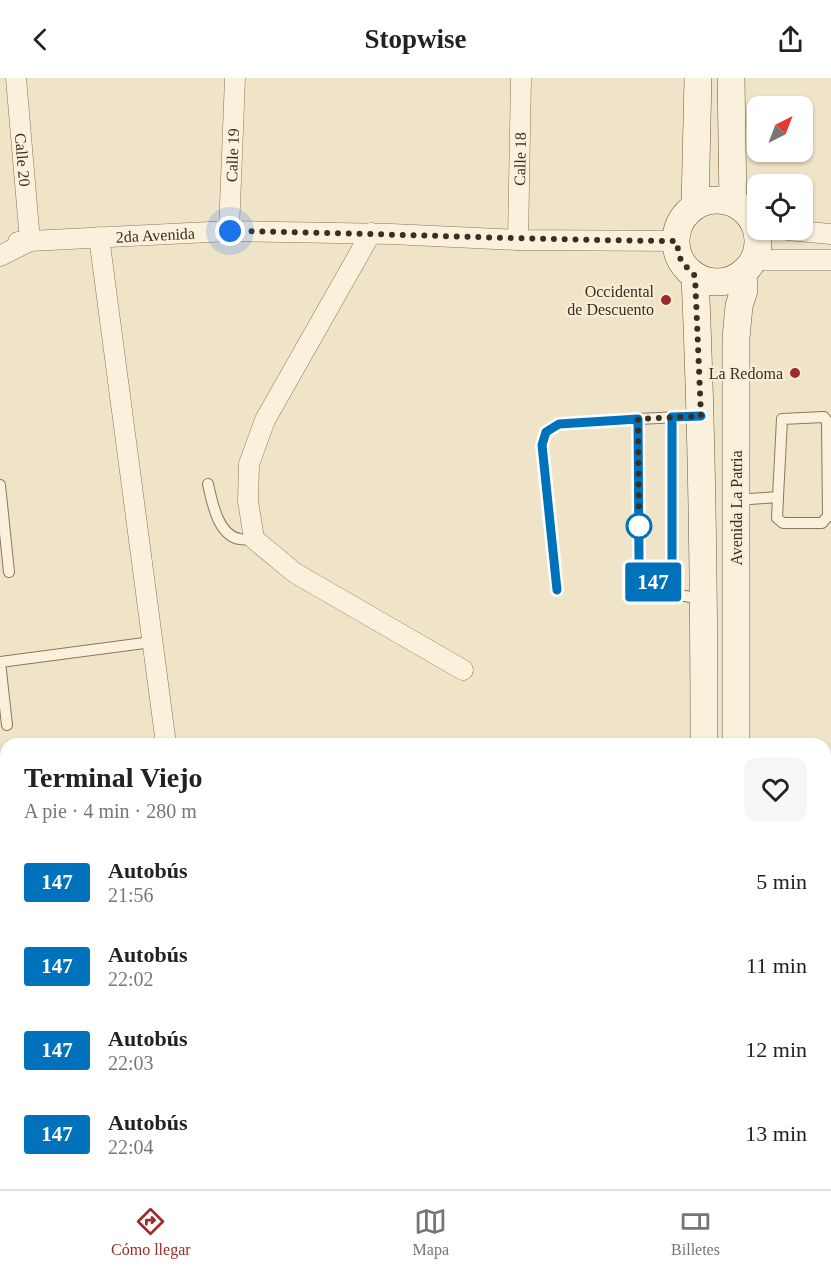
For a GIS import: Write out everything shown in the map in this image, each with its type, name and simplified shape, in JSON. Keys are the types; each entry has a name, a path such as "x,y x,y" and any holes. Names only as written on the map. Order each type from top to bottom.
{"street":[{"name":"Calle 20","path":"16,78 30,241"},
{"name":"Calle 19","path":"230,231 235,78"},
{"name":"Calle 18","path":"518,240 521,78"},
{"path":"695,206 698,78"},
{"path":"731,78 733,203"},
{"path":"747,214 733,203 714,200 695,206 681,221 676,241 681,261 695,276 704,280 725,282 748,267 831,260"},
{"name":"2da Avenida","path":"0,243 230,231 371,233 518,240 676,241"},
{"path":"813,232 831,234"},
{"path":"371,233 265,420 249,464 248,501 254,539 295,573 463,670"},
{"path":"99,237 165,738"},
{"path":"748,267 758,240"},
{"name":"2da Avenida","path":"0,256 30,241"},
{"name":"Avenida La Patria","path":"736,738 736,338 739,306 748,267"},
{"name":"Avenida La Patria","path":"695,276 705,599 704,738"}],"lane":[{"path":"557,590 542,445 546,432 559,424 701,416"},
{"path":"672,417 672,594"},
{"path":"824,417 827,421 828,516 822,522 779,521 777,519 777,497 782,419 824,417"},
{"path":"638,419 639,562 655,585 672,594 705,599"},
{"path":"208,484 217,516 225,531 239,539 254,539"},
{"path":"0,485 9,572"},
{"path":"736,500 777,497"},
{"path":"7,725 3,711 0,662 152,642"}],"bus line":[{"name":"147","path":"557,590 542,445 546,432 559,424 638,419 639,562 655,585 672,594 672,417 701,416"}],"place":[{"name":"Occidental de Descuento","path":"666,300"},
{"name":"La Redoma","path":"795,373"}],"route":[{"path":"230,231 391,234 518,240 676,241 681,261 695,276 701,416 638,419 639,526"}]}
